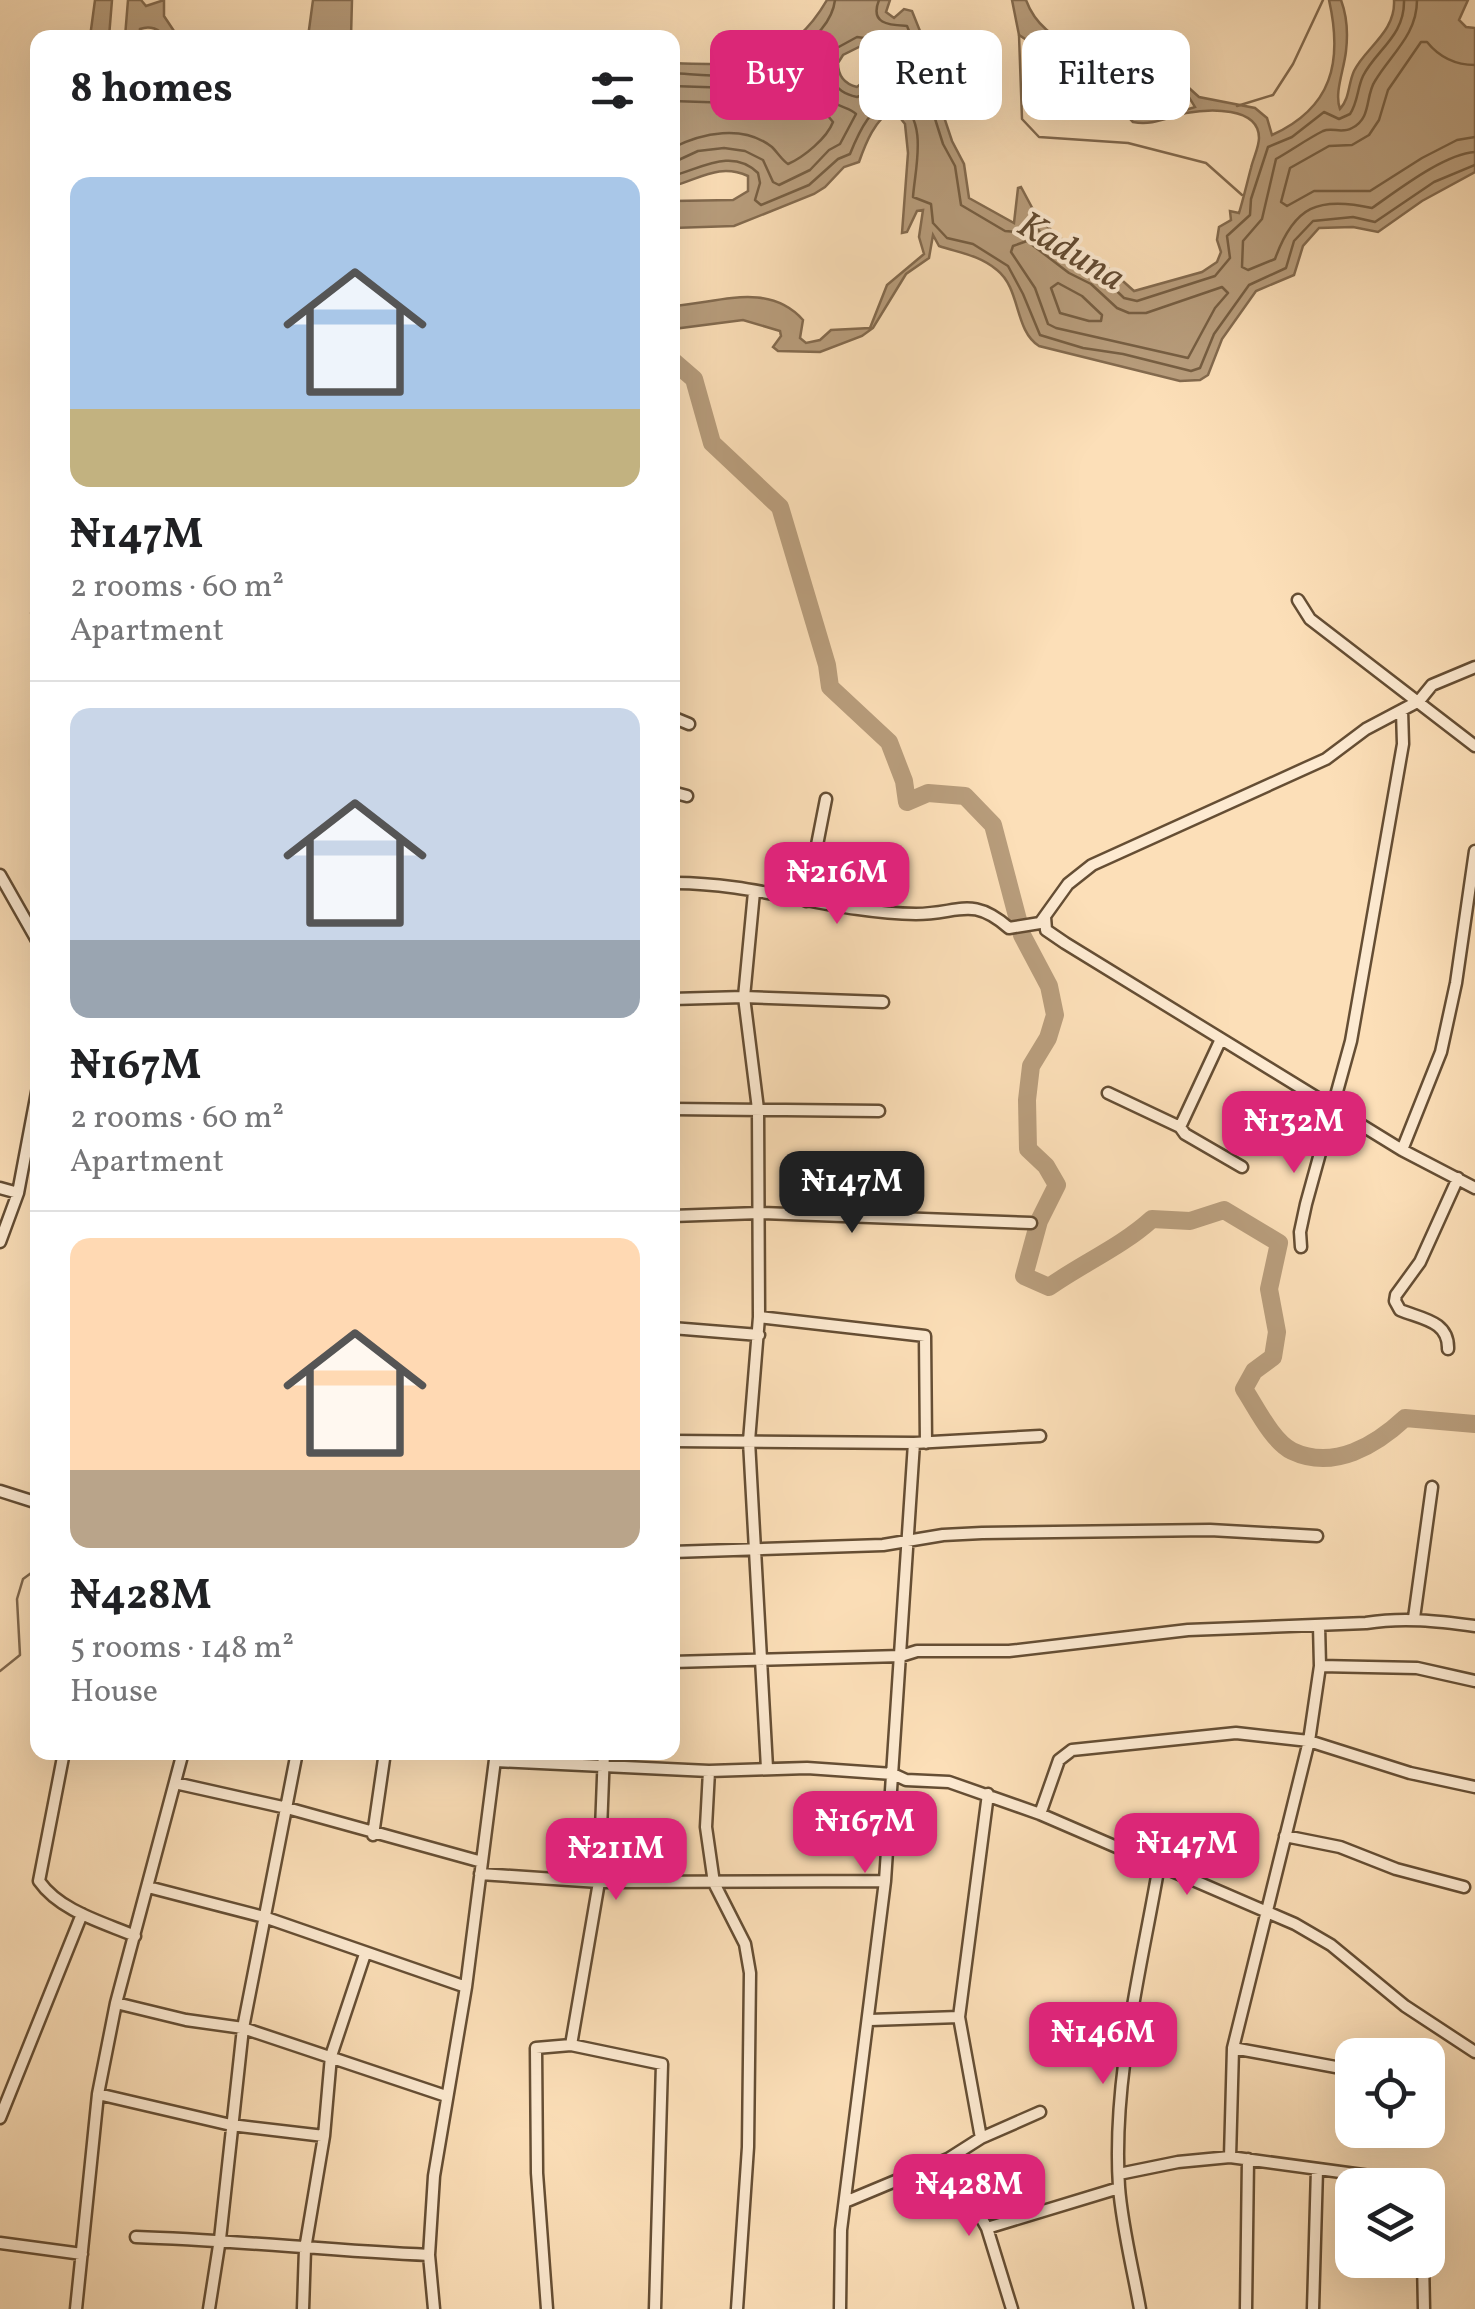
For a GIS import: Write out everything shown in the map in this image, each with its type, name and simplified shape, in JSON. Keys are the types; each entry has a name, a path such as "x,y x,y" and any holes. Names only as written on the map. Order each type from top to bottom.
{"street":[{"path":"1298,600 1310,620 1475,746"},
{"path":"680,883 714,885 880,914 986,910 1009,928 1042,919 1068,884 1092,865 1326,758 1366,729 1419,701 1432,685 1475,667"},
{"path":"1301,1248 1306,1204 1350,1041 1402,744 1402,710"},
{"path":"680,720 689,724"},
{"path":"680,794 687,796"},
{"path":"806,901 826,799"},
{"path":"1402,1150 1440,1052 1456,982 1475,851"},
{"path":"0,875 30,928"},
{"path":"754,892 744,997 758,1109 759,1317 749,1441 767,1768"},
{"path":"1042,919 1046,930 1055,937 1334,1110 1475,1188"},
{"path":"680,999 882,1002"},
{"path":"1180,1128 1221,1038"},
{"path":"1108,1093 1180,1128 1242,1167"},
{"path":"680,1110 879,1111"},
{"path":"0,1242 18,1193 30,1129"},
{"path":"1448,1348 1447,1332 1442,1326 1400,1310 1395,1301 1420,1262 1458,1178"},
{"path":"0,1188 18,1193"},
{"path":"680,1216 759,1213 1032,1224"},
{"path":"759,1317 925,1336 920,1443 906,1541 885,1881 841,2230 840,2309"},
{"path":"680,1329 758,1334"},
{"path":"680,1441 920,1443 1040,1436"},
{"path":"1414,1618 1432,1487"},
{"path":"0,1491 30,1500"},
{"path":"680,1552 883,1546 982,1533 1210,1530 1317,1536"},
{"path":"680,1662 901,1656 917,1651 1008,1652 1188,1630 1414,1618 1475,1626"},
{"path":"1230,2157 1234,2048 1309,1741 1320,1666 1319,1625"},
{"path":"1320,1666 1416,1668 1475,1681"},
{"path":"1040,1814 1060,1760 1072,1750 1236,1733 1309,1741 1410,1773 1475,1787"},
{"path":"62,1760 39,1881 48,1894 82,1914 135,1936"},
{"path":"76,2309 98,2094 116,2003 181,1760"},
{"path":"209,2309 243,2028 296,1760"},
{"path":"373,1834 384,1760"},
{"path":"434,2309 429,2256 434,2176 466,1988 496,1760"},
{"path":"532,1760 709,1772 767,1768 893,1774 906,1780 950,1782 1040,1814 1266,1910 1331,1945 1406,2006 1475,2052"},
{"path":"571,2046 599,1882 603,1760"},
{"path":"709,1772 706,1827 714,1883 745,1944 750,1973 748,2146 738,2309"},
{"path":"174,1783 287,1808 481,1868 599,1882 885,1881"},
{"path":"981,2138 960,2016 988,1794"},
{"path":"1285,1836 1340,1847 1396,1869 1464,1888"},
{"path":"1140,2309 1119,2188 1123,2090 1159,1865"},
{"path":"148,1888 264,1917 466,1988"},
{"path":"0,2118 82,1914"},
{"path":"302,2309 305,2250 324,2136 330,2056 366,1954"},
{"path":"116,2003 186,2020 243,2028 446,2096"},
{"path":"870,2020 960,2016"},
{"path":"547,2309 536,2172 536,2048 571,2046 662,2064 655,2309"},
{"path":"1234,2048 1335,2067"},
{"path":"98,2094 231,2125 324,2136"},
{"path":"845,2202 948,2159 981,2138 1040,2112"},
{"path":"1120,2174 1178,2162 1230,2157 1335,2171"},
{"path":"948,2159 987,2228 1012,2309"},
{"path":"1246,2309 1248,2159"},
{"path":"1313,2309 1317,2169"},
{"path":"987,2228 1119,2188"},
{"path":"136,2238 220,2239 305,2250 429,2256"},
{"path":"0,2243 82,2254"},
{"path":"1423,2278 1424,2309"}],"water":[{"path":"95,0 112,0 110,30 91,30"},
{"path":"128,0 141,0 146,6 164,0 164,16 173,30 147,27 126,30"},
{"path":"313,0 352,0 351,30 309,30"},
{"path":"827,0 890,0 886,12 894,18 904,9 912,11 920,30 859,30 859,47 839,61 839,30 804,30"},
{"path":"1012,0 1026,0 1047,30 1022,30 1022,37 1019,35"},
{"name":"Kaduna","path":"1329,0 1341,0 1345,12 1346,51 1338,96 1340,109 1354,71 1390,21 1394,0 1468,0 1459,20 1466,27 1475,28 1475,172 1422,201 1378,232 1353,227 1319,228 1303,246 1294,275 1256,291 1222,339 1208,375 1200,380 1180,381 1039,346 1025,330 1005,278 976,258 939,246 933,235 929,258 906,274 873,328 820,352 778,351 773,347 780,331 743,320 680,328 680,305 742,297 774,301 789,308 803,320 800,338 806,343 820,340 831,330 870,328 887,285 924,254 919,237 923,210 917,211 907,232 902,233 908,153 902,120 945,120 964,164 969,198 1014,223 1021,187 1036,215 1055,234 1105,265 1134,291 1202,272 1217,262 1221,252 1217,240 1219,227 1231,220 1230,211 1239,213 1258,145 1257,128 1242,115 1190,113 1195,107 1190,89 1199,97 1255,108 1267,118 1272,135 1308,111 1328,81 1334,43"},
{"path":"680,63 710,64 710,120 839,120 839,72 849,84 859,85 859,120 881,120 859,162 844,167 814,194 734,226 680,228 680,201 733,200 748,191 748,176 728,171 680,184"}],"waterway":[{"path":"1237,106 1273,95 1293,64 1323,0"},
{"path":"1019,35 1022,119 1039,137 1128,143 1206,163 1242,195"},
{"path":"680,367 694,379 712,443 780,507 830,687 889,742 904,781 907,802 928,793 965,796 993,825 1022,935 1049,986 1055,1015 1048,1038 1031,1066 1027,1100 1028,1149 1046,1166 1057,1185 1039,1221 1024,1276 1049,1287 1152,1219 1190,1221 1224,1210 1279,1243 1269,1289 1277,1332 1273,1357 1254,1371 1244,1389 1271,1432 1285,1446 1323,1458 1368,1446 1405,1418 1475,1424"},
{"path":"0,1671 20,1655 17,1599 23,1579 30,1574"}]}
